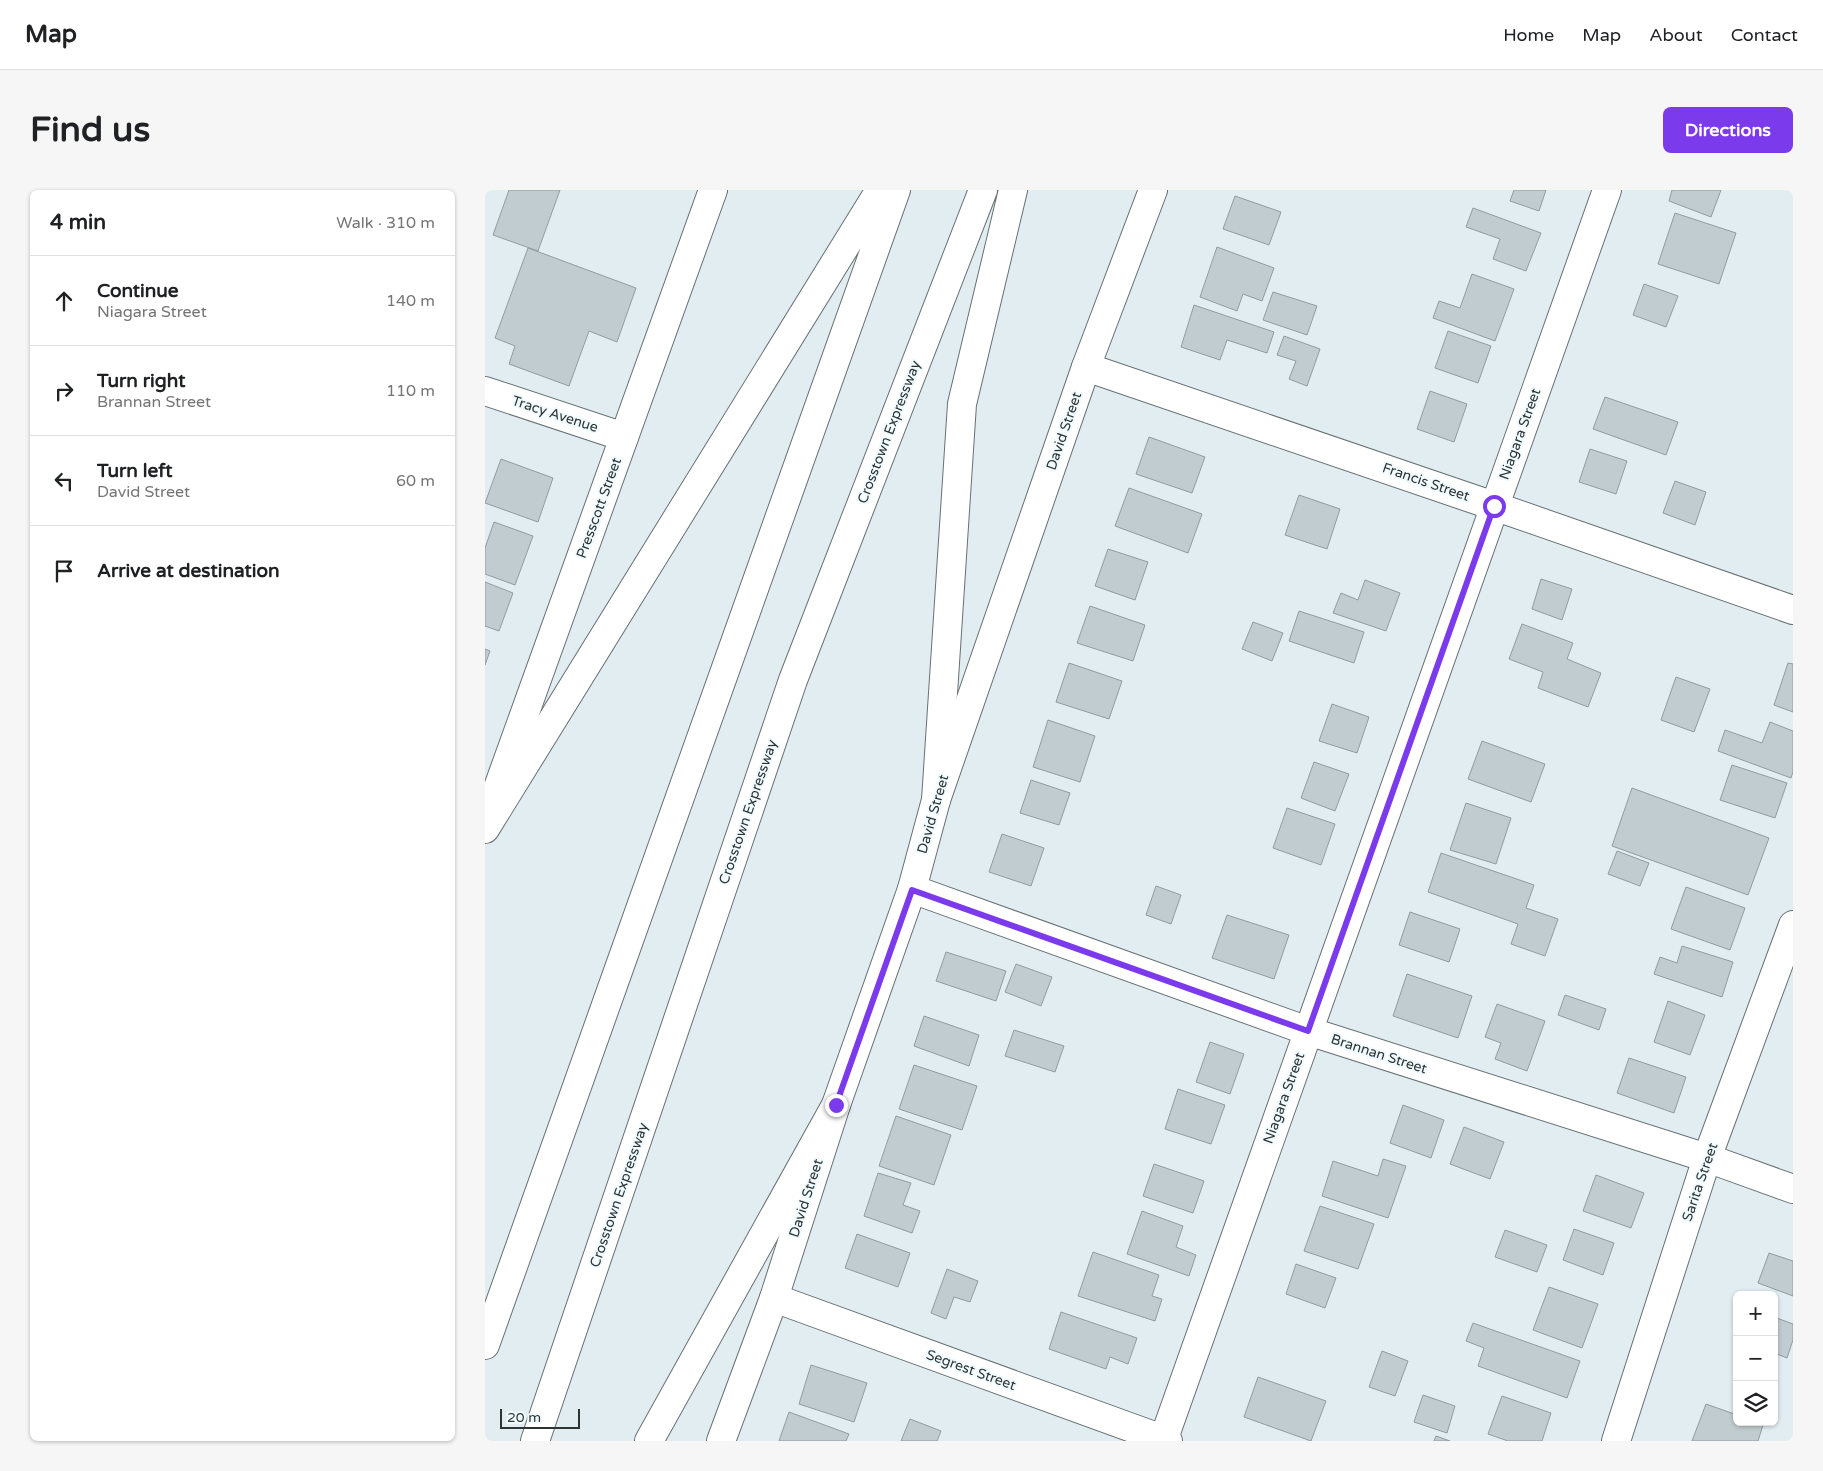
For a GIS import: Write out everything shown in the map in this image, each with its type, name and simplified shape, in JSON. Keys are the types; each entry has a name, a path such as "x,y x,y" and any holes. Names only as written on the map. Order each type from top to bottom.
{"main road":[{"name":"Presscott Street","path":"485,825 713,190"},
{"path":"485,829 880,190"},
{"path":"485,1345 896,190"},
{"name":"Crosstown Expressway","path":"535,1441 793,680 983,190"},
{"path":"936,800 962,404 1013,190"},
{"name":"David Street","path":"721,1441 774,1298 836,1105 912,890 936,800 1086,367 1153,190"},
{"name":"Niagara Street","path":"1165,1440 1308,1031 1607,190"},
{"name":"Francis Street","path":"1086,367 1793,610"},
{"name":"Tracy Avenue","path":"485,392 624,437"},
{"name":"Brannan Street","path":"912,890 1308,1031 1707,1158 1793,1189"},
{"name":"Sarita Street","path":"1615,1441 1707,1158 1793,925"},
{"path":"649,1441 836,1105"},
{"name":"Segrest Street","path":"774,1298 1165,1440"}],"building":[{"path":"509,190 560,190 538,251 493,235"},
{"path":"1514,190 1546,190 1539,211 1510,201"},
{"path":"1672,190 1721,190 1711,217 1669,201"},
{"path":"1235,196 1281,212 1269,245 1223,229"},
{"path":"1473,208 1541,233 1526,271 1493,259 1500,239 1466,227"},
{"path":"1675,213 1736,233 1719,284 1658,264"},
{"path":"1217,247 1274,268 1262,301 1243,294 1237,311 1200,297"},
{"path":"528,248 636,288 617,342 589,331 569,386 509,364 515,346 495,338"},
{"path":"1472,274 1514,289 1495,341 1433,318 1439,301 1460,308"},
{"path":"1644,284 1678,296 1666,327 1633,315"},
{"path":"1273,292 1317,306 1307,335 1263,320"},
{"path":"1194,305 1274,332 1267,353 1227,340 1220,360 1181,347"},
{"path":"1448,331 1491,346 1478,383 1435,368"},
{"path":"1284,336 1320,349 1307,386 1289,379 1296,361 1277,355"},
{"path":"1430,391 1467,404 1454,442 1417,429"},
{"path":"1605,397 1678,422 1666,455 1593,429"},
{"path":"1149,437 1205,457 1192,493 1136,474"},
{"path":"1590,449 1627,461 1616,494 1579,482"},
{"path":"501,459 553,478 538,522 485,503"},
{"path":"1675,481 1706,492 1695,525 1663,513"},
{"path":"1129,488 1202,514 1188,553 1115,526"},
{"path":"1299,495 1340,509 1327,549 1285,535"},
{"path":"494,522 533,536 515,585 485,574 485,548"},
{"path":"1108,549 1148,562 1135,600 1095,586"},
{"path":"1541,579 1572,589 1562,620 1532,609"},
{"path":"1365,580 1400,593 1386,631 1333,613 1341,593 1358,600"},
{"path":"485,582 513,593 499,631 485,626"},
{"path":"1090,606 1145,625 1133,661 1077,643"},
{"path":"1299,611 1364,632 1354,663 1289,641"},
{"path":"1253,622 1283,633 1272,661 1242,649"},
{"path":"1522,624 1573,643 1567,659 1601,673 1588,707 1538,688 1543,672 1509,659"},
{"path":"485,649 490,651 485,665"},
{"path":"1069,663 1122,681 1109,719 1056,702"},
{"path":"1788,663 1793,664 1793,712 1774,705"},
{"path":"1676,677 1710,689 1694,732 1661,720"},
{"path":"1332,704 1369,717 1357,753 1319,741"},
{"path":"1048,720 1095,736 1080,782 1033,767"},
{"path":"1770,722 1793,731 1793,772 1791,778 1718,751 1725,730 1762,743"},
{"path":"1482,741 1545,764 1531,802 1468,779"},
{"path":"1314,762 1349,774 1335,811 1301,798"},
{"path":"1732,765 1787,783 1775,818 1720,800"},
{"path":"1031,780 1070,793 1059,825 1020,813"},
{"path":"1632,788 1769,838 1748,895 1612,846"},
{"path":"1466,803 1511,818 1496,864 1450,850"},
{"path":"1287,808 1335,824 1321,865 1273,848"},
{"path":"1002,834 1044,848 1031,886 989,872"},
{"path":"1617,851 1649,863 1640,886 1608,874"},
{"path":"1441,853 1534,885 1526,908 1558,919 1545,956 1511,944 1518,924 1428,892"},
{"path":"1156,886 1181,895 1171,924 1146,915"},
{"path":"1686,887 1745,908 1730,950 1671,929"},
{"path":"1410,912 1460,929 1449,962 1399,945"},
{"path":"1227,915 1289,935 1274,979 1212,958"},
{"path":"1682,946 1733,962 1722,997 1654,974 1660,957 1677,963"},
{"path":"946,952 1006,971 996,1001 936,981"},
{"path":"1016,964 1052,977 1041,1006 1005,992"},
{"path":"1407,974 1472,996 1458,1038 1393,1016"},
{"path":"1565,995 1606,1009 1599,1030 1558,1015"},
{"path":"1668,1001 1705,1015 1690,1055 1654,1042"},
{"path":"1497,1004 1545,1021 1527,1071 1495,1059 1501,1043 1485,1037"},
{"path":"924,1016 979,1035 969,1066 914,1046"},
{"path":"1014,1030 1064,1046 1055,1072 1005,1056"},
{"path":"1210,1042 1244,1054 1230,1094 1196,1082"},
{"path":"1629,1058 1686,1077 1674,1113 1617,1093"},
{"path":"914,1065 977,1086 962,1130 899,1109"},
{"path":"1178,1089 1225,1105 1211,1144 1165,1129"},
{"path":"1403,1105 1444,1120 1431,1158 1390,1143"},
{"path":"896,1116 951,1135 934,1185 879,1166"},
{"path":"1464,1127 1504,1142 1490,1179 1450,1164"},
{"path":"1383,1159 1406,1166 1388,1218 1322,1196 1333,1161 1378,1176"},
{"path":"1154,1164 1204,1181 1193,1213 1143,1196"},
{"path":"878,1173 911,1183 903,1205 920,1211 912,1233 864,1216"},
{"path":"1596,1175 1644,1193 1631,1228 1583,1211"},
{"path":"1320,1206 1374,1224 1358,1269 1304,1251"},
{"path":"1142,1211 1183,1226 1176,1247 1196,1255 1189,1276 1127,1254"},
{"path":"1574,1229 1614,1243 1603,1275 1563,1260"},
{"path":"1505,1230 1547,1245 1537,1272 1495,1257"},
{"path":"857,1234 910,1253 898,1287 845,1268"},
{"path":"1093,1252 1159,1275 1152,1296 1162,1299 1155,1321 1078,1296"},
{"path":"1769,1253 1793,1261 1793,1296 1758,1283"},
{"path":"1296,1264 1336,1278 1325,1308 1286,1294"},
{"path":"947,1269 978,1281 970,1302 954,1297 946,1319 931,1313"},
{"path":"1549,1287 1598,1304 1582,1348 1533,1330"},
{"path":"1061,1312 1137,1338 1128,1364 1110,1357 1106,1369 1049,1349"},
{"path":"1778,1318 1793,1324 1793,1340 1787,1358 1778,1355"},
{"path":"1473,1323 1580,1361 1567,1398 1478,1366 1484,1348 1466,1341"},
{"path":"1382,1351 1408,1361 1395,1396 1369,1387"},
{"path":"811,1365 867,1383 854,1422 799,1404"},
{"path":"1258,1377 1326,1401 1311,1441 1244,1417"},
{"path":"1423,1395 1455,1406 1447,1433 1414,1422"},
{"path":"1502,1396 1551,1413 1542,1441 1508,1441 1488,1434"},
{"path":"1706,1404 1733,1414 1733,1426 1763,1426 1758,1441 1692,1441"},
{"path":"789,1412 849,1434 846,1441 779,1441"},
{"path":"910,1419 941,1431 937,1441 901,1441"},
{"path":"1436,1436 1450,1441 1434,1441"}],"route":[{"path":"836,1105 912,890 1308,1031 1494,506"}]}
